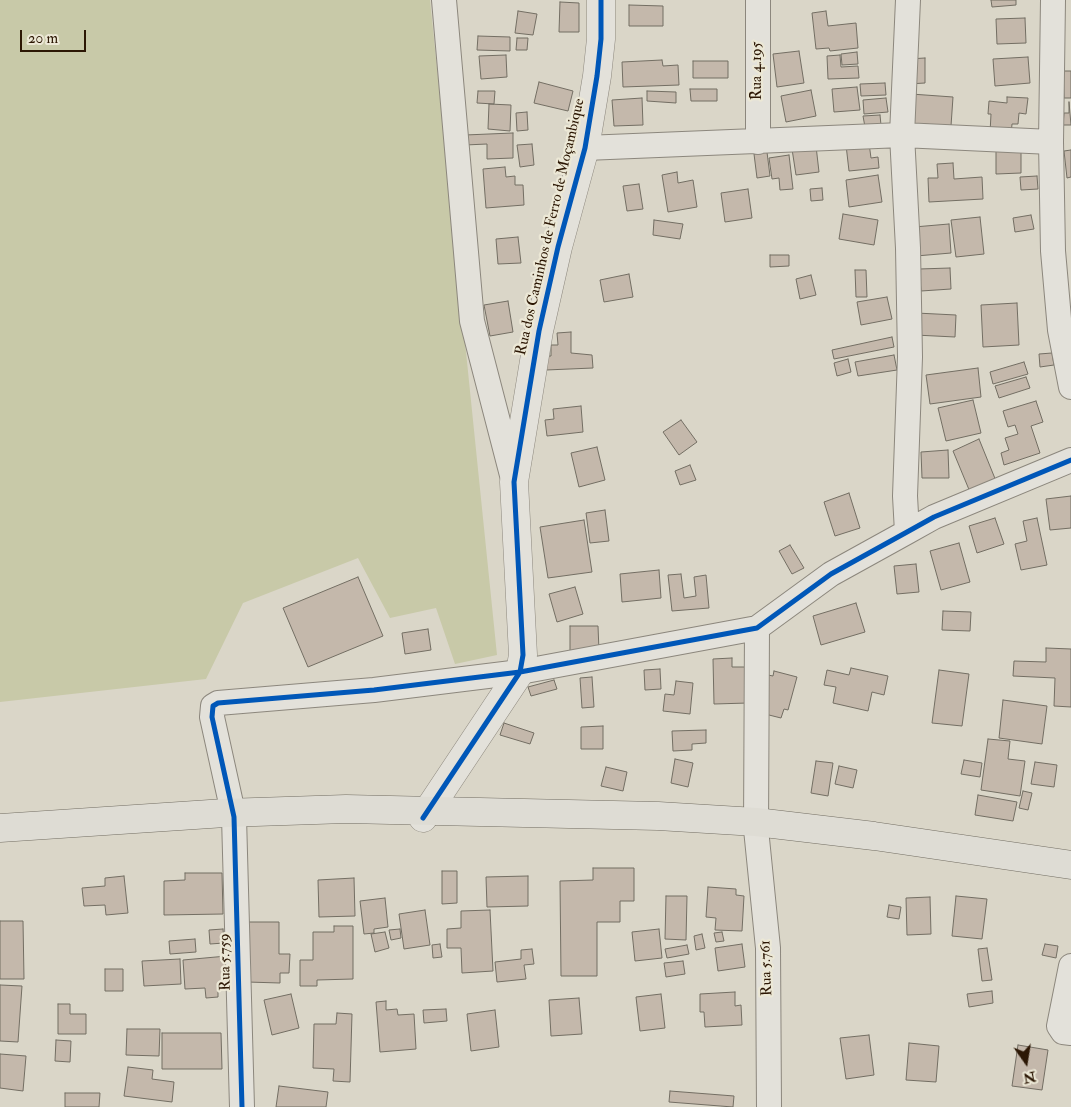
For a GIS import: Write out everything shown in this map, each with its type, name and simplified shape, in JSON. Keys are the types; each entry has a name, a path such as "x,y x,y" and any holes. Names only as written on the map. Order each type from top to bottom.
{"main road":[{"path":"0,828 225,813 346,809 648,816 785,826 1010,854 1071,864"}],"street":[{"path":"444,0 472,321 514,482"},
{"name":"Rua dos Caminhos de Ferro de Moçambique","path":"423,818 520,672 523,655 514,482 539,331 558,247 585,148 601,39 601,0"},
{"name":"Rua 4.195","path":"758,0 758,142"},
{"path":"907,532 905,496 910,366 908,248 902,135 908,0"},
{"path":"1053,0 1051,142 1053,251 1060,330 1071,387"},
{"path":"585,148 902,135 1051,142"},
{"path":"520,672 757,628 831,574 934,517 1071,460"},
{"name":"Rua 5.761","path":"757,628 756,829 768,948 769,1107"},
{"name":"Rua 5.759","path":"242,1107 234,817 212,717 213,706 218,703 374,690 520,672"},
{"path":"1071,966 1059,1026 1063,1032 1071,1033"}],"green space":[{"path":"0,0 430,0 497,655 455,664 436,608 390,618 358,558 243,603 206,679 0,702"}],"building":[{"path":"991,0 1016,0 1016,5 992,7"},
{"path":"560,2 579,3 579,32 559,32"},
{"path":"629,5 663,6 663,26 629,26"},
{"path":"518,11 537,14 533,35 515,33"},
{"path":"826,11 828,26 856,23 858,48 830,51 829,48 816,49 812,13"},
{"path":"1025,18 1026,43 997,44 996,19"},
{"path":"478,36 510,37 510,51 477,50"},
{"path":"517,38 528,38 527,50 516,50"},
{"path":"799,51 804,83 777,87 773,54"},
{"path":"857,52 858,64 842,65 841,54"},
{"path":"506,55 507,77 481,79 479,56"},
{"path":"840,55 841,67 858,66 859,78 828,79 827,56"},
{"path":"1028,57 1030,83 995,86 993,59"},
{"path":"925,58 925,83 908,84 908,59"},
{"path":"662,60 663,66 678,65 679,85 623,87 622,62"},
{"path":"693,61 728,61 728,78 693,78"},
{"path":"1063,71 1071,71 1071,98 1064,98"},
{"path":"539,82 573,91 568,111 534,103"},
{"path":"885,83 886,95 861,96 860,84"},
{"path":"857,87 860,110 834,112 832,89"},
{"path":"690,89 717,89 717,101 691,101"},
{"path":"811,90 816,116 786,122 781,96"},
{"path":"478,91 495,91 494,104 477,103"},
{"path":"647,91 676,92 676,103 647,101"},
{"path":"911,94 953,97 951,126 908,123"},
{"path":"1007,97 1028,98 1026,114 1019,113 1018,124 1012,124 1011,135 990,133 991,114 988,114 989,101 1007,103"},
{"path":"642,98 643,125 614,126 612,100"},
{"path":"886,98 888,112 864,114 863,100"},
{"path":"1069,102 1071,125 1063,125 1064,113 1069,113"},
{"path":"489,104 511,105 510,131 488,129"},
{"path":"527,112 528,130 517,131 516,113"},
{"path":"880,115 881,125 865,127 863,116"},
{"path":"513,133 513,158 487,159 487,144 465,145 465,135"},
{"path":"869,143 871,158 878,157 879,168 849,171 846,145"},
{"path":"532,144 534,165 520,167 517,145"},
{"path":"816,146 819,172 796,175 792,149"},
{"path":"996,149 1021,149 1021,173 996,174"},
{"path":"1071,150 1071,177 1067,178 1064,151"},
{"path":"767,152 770,176 757,178 754,154"},
{"path":"789,155 793,189 780,190 779,178 772,179 769,158"},
{"path":"953,163 954,179 982,177 983,199 929,202 928,178 938,178 937,164"},
{"path":"505,167 506,177 515,176 515,185 523,185 524,205 486,208 483,169"},
{"path":"677,172 678,183 693,180 697,207 668,212 662,175"},
{"path":"878,175 882,202 849,207 846,180"},
{"path":"1037,176 1038,189 1021,190 1020,177"},
{"path":"639,184 643,209 627,211 623,186"},
{"path":"822,188 823,200 811,201 810,189"},
{"path":"748,189 752,218 725,222 721,193"},
{"path":"843,214 878,220 874,245 839,239"},
{"path":"1031,215 1034,229 1015,232 1013,218"},
{"path":"980,217 984,254 956,257 951,220"},
{"path":"654,220 683,224 680,239 653,235"},
{"path":"949,224 951,253 916,256 914,227"},
{"path":"518,237 521,263 498,264 496,239"},
{"path":"770,255 789,255 789,266 770,267"},
{"path":"950,268 951,289 921,291 919,269"},
{"path":"855,270 866,270 867,297 856,297"},
{"path":"629,274 633,297 604,302 600,280"},
{"path":"811,275 816,295 800,299 796,279"},
{"path":"887,297 892,319 861,325 857,302"},
{"path":"508,301 513,332 490,336 484,305"},
{"path":"1017,303 1019,345 983,347 981,305"},
{"path":"916,313 956,315 955,337 915,335"},
{"path":"571,332 571,353 592,355 593,368 546,370 546,356 551,356 551,345 558,345 557,333"},
{"path":"892,337 894,347 834,359 832,350"},
{"path":"1052,353 1054,365 1040,367 1039,354"},
{"path":"894,355 897,370 858,376 855,362"},
{"path":"848,359 851,372 837,376 834,363"},
{"path":"1024,362 1028,374 993,384 990,372"},
{"path":"978,368 981,397 930,404 926,375"},
{"path":"1026,377 1030,388 999,398 995,386"},
{"path":"973,400 981,433 946,441 938,408"},
{"path":"1036,401 1043,422 1031,426 1040,453 1004,465 1001,453 1009,450 1005,438 1018,434 1015,425 1008,427 1003,411"},
{"path":"581,406 583,432 547,436 545,420 554,419 553,409"},
{"path":"681,420 697,442 679,455 663,432"},
{"path":"979,439 996,481 970,492 953,451"},
{"path":"597,447 605,480 579,487 571,453"},
{"path":"948,450 949,478 922,478 921,452"},
{"path":"690,465 696,480 680,485 675,471"},
{"path":"849,493 860,528 835,536 824,502"},
{"path":"1071,496 1071,528 1050,530 1046,499"},
{"path":"605,510 609,541 590,543 586,513"},
{"path":"995,518 1004,544 977,553 969,526"},
{"path":"1037,518 1047,565 1021,570 1015,544 1027,541 1023,521"},
{"path":"584,520 592,572 548,578 540,527"},
{"path":"959,543 970,582 941,590 930,551"},
{"path":"790,545 804,568 792,574 779,551"},
{"path":"916,564 919,592 897,594 894,566"},
{"path":"659,570 661,598 622,602 620,574"},
{"path":"681,574 684,598 696,596 694,577 706,575 709,608 672,611 668,575"},
{"path":"358,577 383,636 308,667 283,608"},
{"path":"575,587 583,614 557,622 549,594"},
{"path":"856,603 865,632 821,645 813,616"},
{"path":"943,611 971,612 970,631 942,630"},
{"path":"570,626 598,626 599,651 570,652"},
{"path":"428,629 431,650 405,654 402,633"},
{"path":"1046,648 1071,649 1071,707 1054,706 1055,678 1013,676 1014,661 1046,662"},
{"path":"732,658 732,667 747,667 748,703 714,704 713,659"},
{"path":"851,668 888,676 884,695 872,692 868,711 833,703 836,687 824,685 827,670 849,675"},
{"path":"660,669 661,689 645,690 644,670"},
{"path":"939,670 969,674 962,726 932,723"},
{"path":"774,671 797,677 788,710 784,709 781,718 757,712 768,675 773,676"},
{"path":"592,677 594,707 582,708 580,678"},
{"path":"554,680 557,689 531,696 528,687"},
{"path":"676,681 693,683 690,714 663,711 665,694 674,695"},
{"path":"1003,700 1047,706 1042,744 999,738"},
{"path":"504,723 534,733 530,744 500,735"},
{"path":"603,726 603,749 581,749 581,727"},
{"path":"706,730 706,743 692,744 692,750 673,751 672,731"},
{"path":"988,739 1010,741 1008,759 1025,761 1020,796 981,790"},
{"path":"675,759 693,763 688,787 671,783"},
{"path":"964,760 982,763 980,777 961,774"},
{"path":"816,761 833,763 828,796 811,793"},
{"path":"1035,762 1057,765 1054,787 1031,784"},
{"path":"839,766 857,770 853,788 835,784"},
{"path":"606,767 627,772 623,791 601,786"},
{"path":"1023,791 1032,793 1028,810 1019,808"},
{"path":"978,795 1017,802 1013,821 975,815"},
{"path":"593,868 634,868 634,901 620,901 620,922 597,922 597,976 561,976 560,881 593,880"},
{"path":"442,871 457,871 457,903 442,904"},
{"path":"185,873 222,873 223,914 164,915 164,881 185,880"},
{"path":"124,876 128,913 106,915 105,905 84,906 82,888 105,886 105,878"},
{"path":"528,876 528,906 487,907 486,877"},
{"path":"354,878 355,916 319,917 318,880"},
{"path":"708,887 736,889 736,895 744,896 742,931 715,930 716,918 706,917"},
{"path":"666,896 687,896 686,940 665,939"},
{"path":"956,896 987,899 982,939 952,936"},
{"path":"930,897 931,934 907,935 906,898"},
{"path":"385,898 388,927 374,929 374,933 364,934 360,901"},
{"path":"889,905 901,907 899,919 887,917"},
{"path":"425,910 430,945 404,949 399,914"},
{"path":"490,910 493,971 462,973 461,948 447,948 447,929 461,928 461,911"},
{"path":"0,921 23,921 24,979 0,979"},
{"path":"248,922 279,922 279,954 290,954 289,973 280,973 280,983 247,982"},
{"path":"334,926 353,926 353,979 317,980 317,986 300,986 300,960 313,960 313,932 334,932"},
{"path":"223,929 224,943 210,944 209,930"},
{"path":"400,929 401,938 391,940 389,930"},
{"path":"659,929 662,958 635,961 632,932"},
{"path":"385,932 389,948 375,952 371,934"},
{"path":"722,932 724,941 716,942 714,933"},
{"path":"702,934 705,948 696,950 694,936"},
{"path":"195,939 196,952 170,954 169,941"},
{"path":"440,944 442,957 433,958 432,945"},
{"path":"742,944 745,967 718,971 715,948"},
{"path":"1045,944 1058,946 1056,958 1042,955"},
{"path":"687,945 689,954 667,958 665,949"},
{"path":"987,948 992,980 982,981 978,949"},
{"path":"532,949 534,964 524,965 526,979 497,982 495,962 521,959 521,950"},
{"path":"227,956 229,986 218,987 218,997 206,998 205,988 185,989 183,960"},
{"path":"180,959 181,984 144,986 142,961"},
{"path":"683,961 685,974 666,977 664,963"},
{"path":"105,969 123,969 123,991 105,991"},
{"path":"0,985 22,986 18,1042 0,1041"},
{"path":"992,991 993,1003 969,1007 967,994"},
{"path":"735,992 735,1006 741,1005 742,1025 705,1027 704,1012 700,1012 700,994"},
{"path":"291,994 299,1028 272,1035 264,1000"},
{"path":"661,994 665,1028 640,1031 636,997"},
{"path":"579,998 582,1034 551,1036 549,1000"},
{"path":"386,1001 386,1010 397,1009 398,1015 414,1014 416,1049 380,1052 376,1002"},
{"path":"58,1004 70,1004 70,1014 86,1014 86,1034 58,1034"},
{"path":"446,1009 447,1021 424,1023 423,1010"},
{"path":"495,1010 499,1047 471,1051 467,1014"},
{"path":"337,1013 352,1014 350,1082 333,1081 334,1069 313,1068 314,1024 336,1024"},
{"path":"127,1029 160,1029 159,1056 126,1055"},
{"path":"162,1033 221,1033 222,1069 162,1069"},
{"path":"869,1035 874,1075 846,1079 840,1038"},
{"path":"56,1040 71,1041 70,1062 55,1061"},
{"path":"909,1043 939,1046 936,1082 906,1080"},
{"path":"1018,1045 1048,1050 1042,1090 1012,1086"},
{"path":"0,1054 26,1056 23,1091 0,1088"},
{"path":"128,1067 153,1070 152,1079 174,1082 172,1102 124,1096"},
{"path":"279,1086 328,1092 326,1107 276,1107"},
{"path":"670,1091 734,1096 733,1107 669,1102"},
{"path":"65,1093 100,1093 99,1107 65,1107"}],"cycle path":[{"path":"423,818 520,672 523,655 514,482 539,331 558,247 585,148 597,76 601,39 601,0"},
{"path":"242,1107 234,817 212,717 213,706 218,703 374,690 520,672 757,628 831,574 934,517 1071,460"}]}
